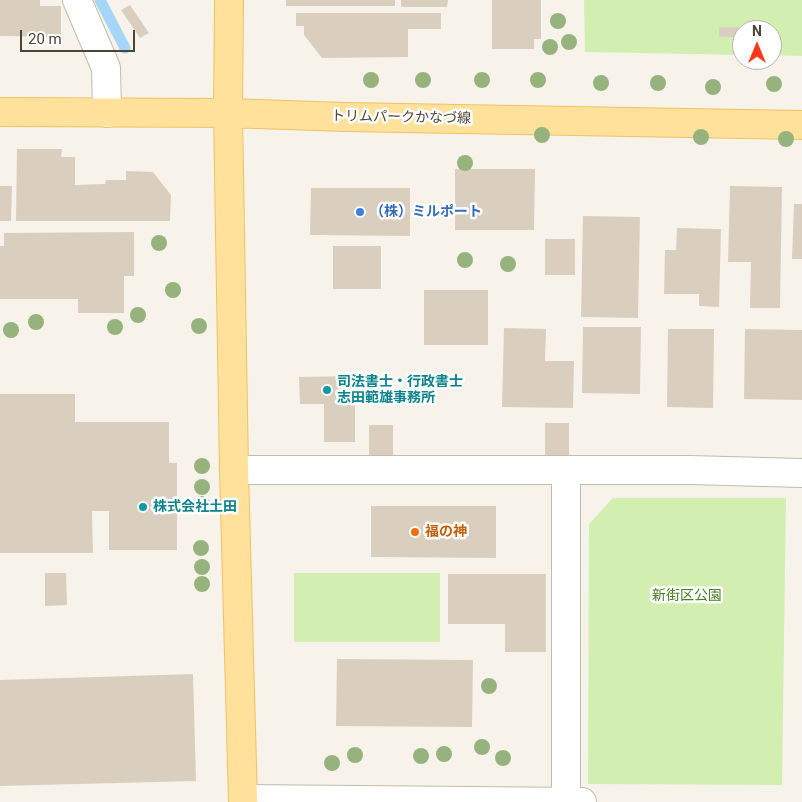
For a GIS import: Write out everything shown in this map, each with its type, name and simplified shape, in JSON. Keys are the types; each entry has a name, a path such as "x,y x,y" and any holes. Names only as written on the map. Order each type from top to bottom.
{"main road":[{"path":"229,0 228,113 234,470 243,800"},
{"name":"トリムパークかなづ線","path":"0,112 228,113 345,117 802,124"}],"street":[{"path":"77,0 106,68 107,113"},
{"path":"234,470 690,470 802,473"},
{"path":"566,470 566,802"},
{"path":"243,800 582,802"}],"green space":[{"path":"584,0 802,0 802,56 782,55 782,20 732,20 732,55 585,52"},
{"name":"新街区公園","path":"613,498 786,498 782,785 588,784 589,524"},
{"path":"294,573 440,573 440,642 294,642"}],"building":[{"path":"0,0 40,0 40,6 61,6 61,37 0,36"},
{"path":"286,0 395,0 395,6 286,6"},
{"path":"401,0 448,0 447,7 401,7"},
{"path":"492,0 541,0 541,39 534,39 534,49 492,49"},
{"path":"130,5 149,33 140,38 121,10"},
{"path":"296,13 441,13 441,29 408,29 408,57 322,58 304,35 304,26 296,26"},
{"path":"719,27 732,27 732,37 719,37"},
{"path":"17,149 62,149 61,157 75,157 75,185 105,184 106,180 126,180 126,171 153,172 171,195 170,221 16,221"},
{"path":"455,169 535,169 534,230 455,230"},
{"path":"0,186 12,186 11,221 0,221"},
{"path":"730,186 782,187 780,308 750,308 751,262 728,262"},
{"name":"（株）ミルポート","path":"311,188 410,188 410,236 310,235"},
{"path":"794,204 802,204 802,259 792,259"},
{"path":"583,216 640,217 638,318 581,317"},
{"path":"677,228 721,229 719,307 699,306 699,294 664,294 665,250 676,250"},
{"path":"134,232 134,276 124,276 124,313 78,313 78,299 0,299 0,246 4,246 4,233"},
{"path":"545,239 575,239 575,275 545,275"},
{"path":"333,246 381,246 381,289 333,289"},
{"path":"424,290 488,290 488,345 424,345"},
{"path":"583,327 641,327 640,394 582,393"},
{"path":"504,328 546,329 545,361 574,361 573,408 502,407"},
{"path":"668,329 714,329 713,408 667,407"},
{"path":"745,329 802,330 802,400 744,399"},
{"name":"司法書士・行政書士 志田範雄事務所","path":"355,376 355,442 324,442 324,404 300,404 299,377"},
{"path":"0,394 75,394 75,422 169,422 169,463 177,463 177,550 109,550 109,511 92,511 93,553 0,553"},
{"path":"545,423 569,423 569,456 545,456"},
{"path":"369,425 393,425 393,458 369,457"},
{"name":"福の神","path":"371,506 496,506 496,558 371,557"},
{"path":"45,573 66,573 67,605 45,606"},
{"path":"448,574 546,574 546,652 505,652 505,624 448,624"},
{"path":"337,659 473,660 472,727 336,726"},
{"path":"193,674 196,781 0,786 0,680"}],"waterway":[{"path":"100,0 125,48"}],"place":[{"name":"（株）ミルポート","path":"360,212"},
{"name":"司法書士・行政書士 志田範雄事務所","path":"327,390"},
{"name":"株式会社土田","path":"143,507"},
{"name":"福の神","path":"415,532"}]}
